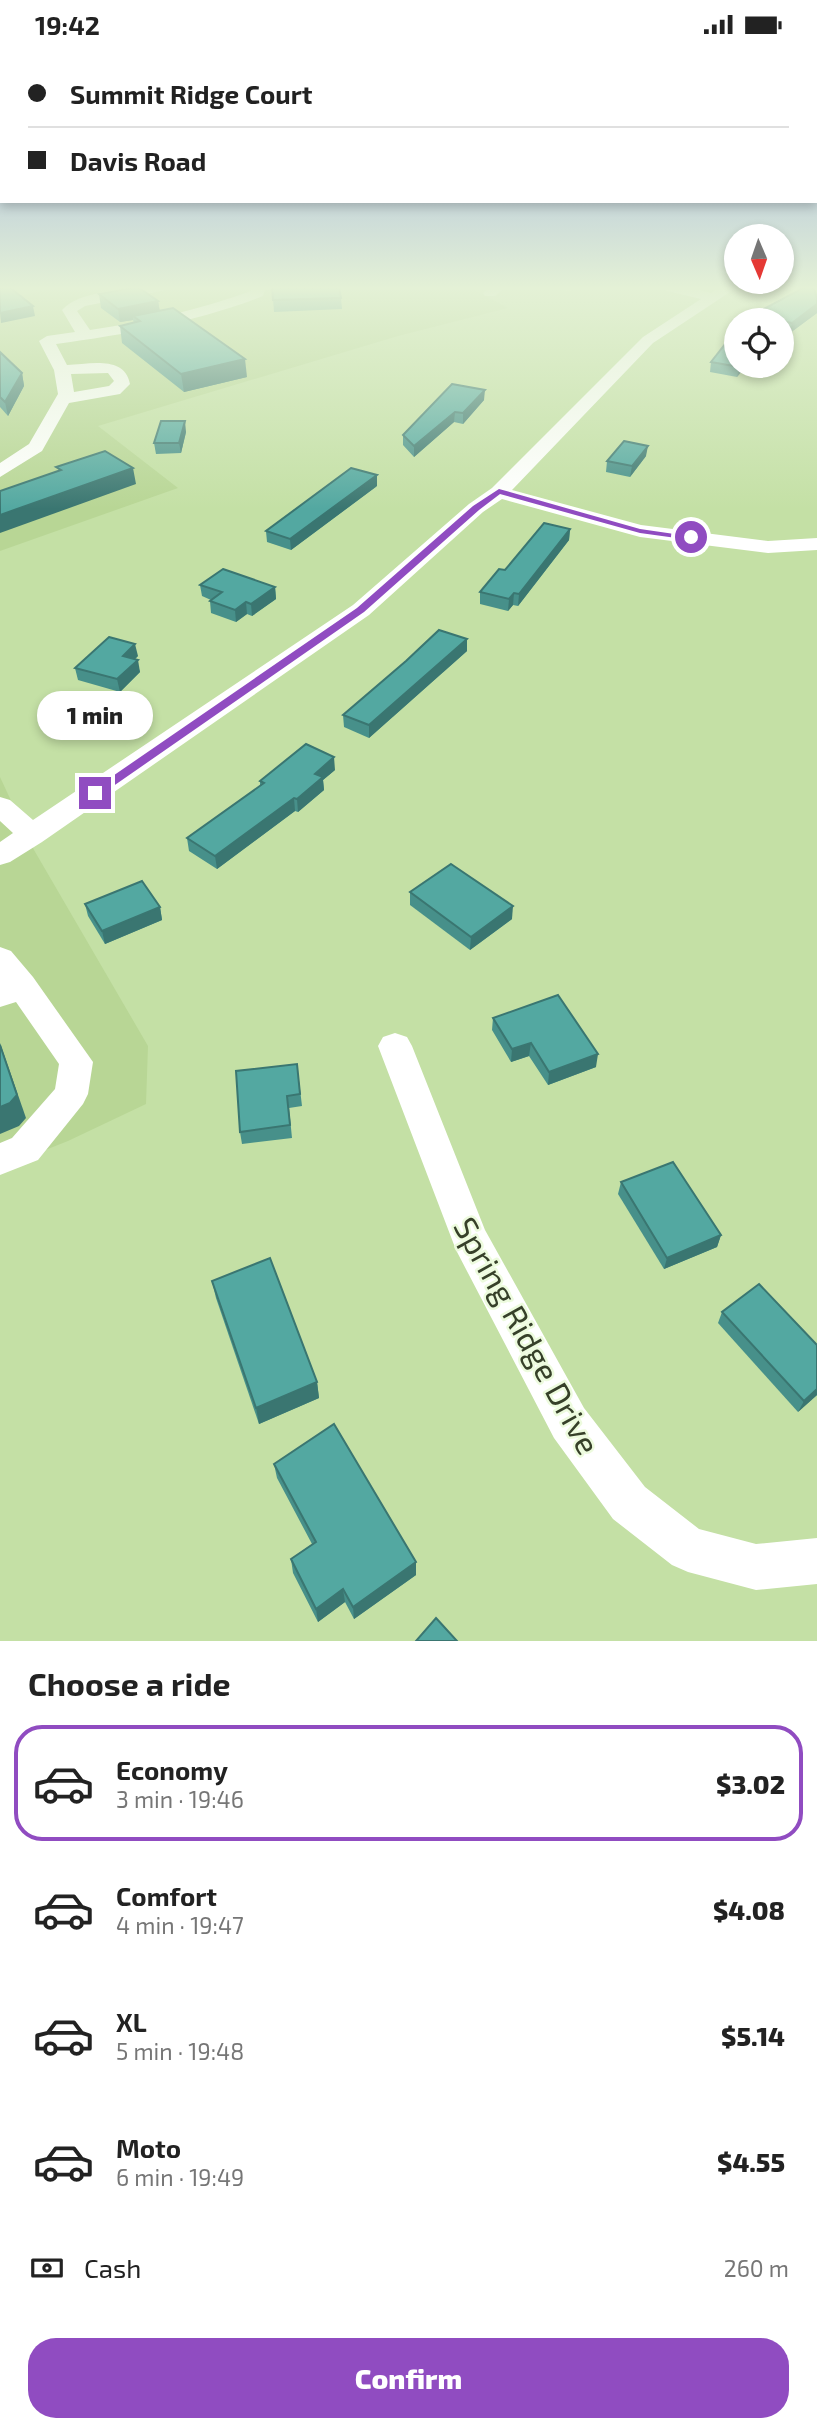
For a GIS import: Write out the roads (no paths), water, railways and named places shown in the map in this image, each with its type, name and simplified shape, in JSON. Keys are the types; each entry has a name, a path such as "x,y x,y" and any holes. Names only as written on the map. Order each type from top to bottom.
{"street":[{"path":"0,471 36,447 66,394 62,370 57,360"},
{"path":"0,855 360,610 476,508 499,492 519,468 628,360"},
{"path":"62,370 111,368 117,371 122,379 122,384 114,390 63,399"},
{"path":"499,492 640,531 768,547 817,544"},
{"path":"0,806 32,835"},
{"path":"0,959 11,991 76,1062 71,1094 16,1141 25,1149 0,1159"},
{"name":"Spring Ridge Drive","path":"395,1046 469,1238 569,1423 629,1503 688,1549 756,1567 817,1561"}]}
